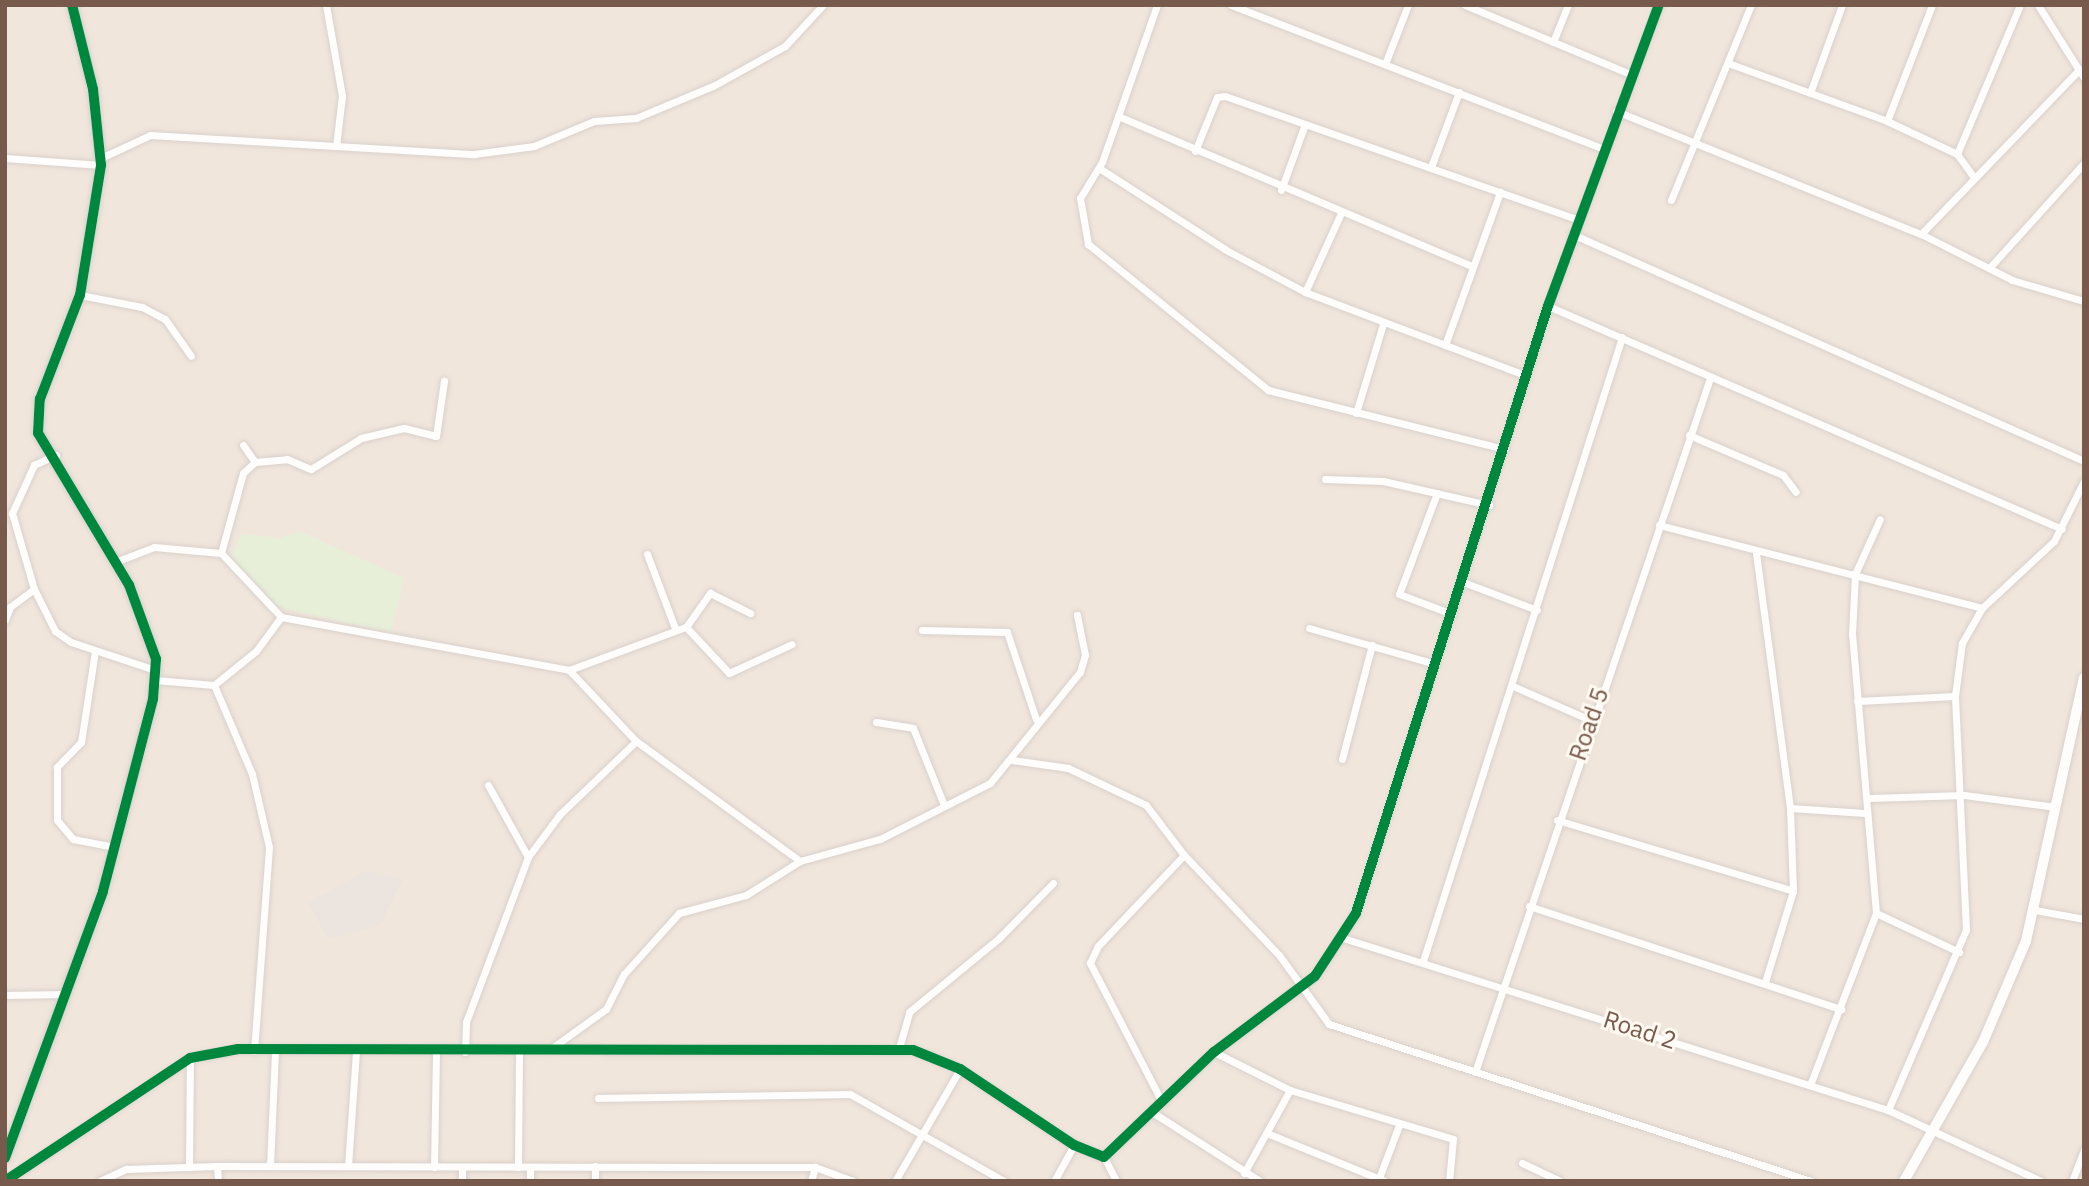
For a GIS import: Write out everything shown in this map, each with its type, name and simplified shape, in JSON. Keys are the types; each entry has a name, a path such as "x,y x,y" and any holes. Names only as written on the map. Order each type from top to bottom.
{"street":[{"path":"5,1158 67,994 114,847 155,675 150,631 57,455 38,433 40,399 80,295 101,161 93,89 72,5"},
{"path":"326,5 342,96 336,146"},
{"path":"5,158 101,161 150,135 336,146 508,151 594,121 636,118 713,86 785,46 823,5"},
{"path":"1157,5 1098,168 1080,198 1092,248 1247,379 1356,413 1505,449"},
{"path":"1231,5 1601,148"},
{"path":"1385,64 1408,5"},
{"path":"1465,5 1483,9 1630,74"},
{"path":"1553,42 1568,5"},
{"path":"1104,1157 1214,1052 1300,986 1343,938 1464,583 1548,306 1601,148 1659,5"},
{"path":"1671,201 1751,5"},
{"path":"1810,93 1842,5"},
{"path":"1888,121 1932,5"},
{"path":"1957,154 2020,5"},
{"path":"2038,5 2084,78"},
{"path":"1728,63 1888,121 1957,154 1974,177"},
{"path":"1921,234 2079,70"},
{"path":"1431,167 1459,92"},
{"path":"1195,151 1221,95 1577,219"},
{"path":"1616,111 1921,234 1991,266 2012,280 2084,301"},
{"path":"1118,116 1281,190 1472,267"},
{"path":"1281,190 1305,124"},
{"path":"1991,266 2084,163"},
{"path":"1098,168 1226,250 1305,292 1383,324 1527,376"},
{"path":"1445,345 1500,192"},
{"path":"1305,292 1341,213"},
{"path":"1572,234 2084,461"},
{"path":"80,295 142,307 165,319 191,356"},
{"path":"1548,306 2062,529"},
{"path":"1356,413 1383,324"},
{"path":"1423,961 1513,686 1622,337"},
{"name":"Road 5","path":"1475,1072 1590,720 1710,377"},
{"path":"221,553 243,473 255,463 287,459 311,469 361,438 404,428 436,436 443,380"},
{"path":"1689,435 1783,475 1796,492"},
{"path":"243,445 255,463"},
{"path":"57,455 34,465 12,513 34,589 55,631 95,651 155,675 214,685 262,645 281,617"},
{"path":"1325,479 1437,493 1489,505"},
{"path":"1888,1110 1959,952 1966,930 1964,795 1955,696 1956,662 1982,608 2043,555 2062,529 2084,481"},
{"path":"1437,493 1399,594 1452,614"},
{"path":"1810,1085 1877,912 1864,813 1869,798 1857,701 1855,574 1880,519"},
{"path":"1659,525 1756,553 1855,574 1982,608"},
{"path":"115,562 154,547 221,553 281,617 569,670 675,628 686,627 710,593 750,613"},
{"path":"1756,553 1790,808 1793,891 1765,982"},
{"path":"647,554 675,628"},
{"path":"1464,583 1537,610"},
{"path":"5,621 10,607 34,589"},
{"path":"548,1050 606,1009 624,974 679,913 746,895 800,861 880,839 990,783 1012,760 1036,719 1084,664 1077,615"},
{"path":"686,627 729,673 792,644"},
{"path":"1309,628 1435,664"},
{"path":"922,630 1007,632 1036,719"},
{"path":"1342,759 1372,645"},
{"path":"95,651 81,742 57,767 57,820 73,839 114,847"},
{"path":"569,670 636,741 800,861"},
{"path":"1904,1181 1983,1042 2035,910 2083,683"},
{"path":"214,685 252,774 269,847 254,1050"},
{"path":"1513,686 1590,720"},
{"path":"1857,701 1955,696"},
{"path":"876,722 913,728 944,805"},
{"path":"465,1052 475,996 528,857 561,814 636,741"},
{"path":"1012,760 1068,768 1146,805 1184,855 1300,986 1329,1024 1811,1181"},
{"path":"488,785 528,857"},
{"path":"1869,798 1964,795 2056,807"},
{"path":"1790,808 1864,813"},
{"path":"1557,820 1793,891"},
{"path":"1162,1102 1090,963 1098,946 1184,855"},
{"path":"899,1048 909,1012 999,938 1053,883"},
{"path":"1529,906 1841,1009"},
{"path":"2035,910 2084,919"},
{"path":"1877,912 1959,952"},
{"name":"Road 2","path":"1343,938 1503,986 1888,1110 1934,1129 2039,1180"},
{"path":"5,995 67,994"},
{"path":"5,1181 190,1058 254,1050 356,1054 519,1050 899,1048 960,1069 1074,1146 1104,1157 1116,1181"},
{"path":"518,1167 519,1050"},
{"path":"270,1166 275,1051"},
{"path":"1214,1052 1290,1090 1456,1141 1449,1181"},
{"path":"434,1167 436,1053"},
{"path":"348,1166 356,1054"},
{"path":"189,1167 190,1058"},
{"path":"895,1181 960,1069"},
{"path":"1244,1172 1269,1134 1290,1090"},
{"path":"598,1098 850,1094 1004,1181"},
{"path":"1152,1112 1260,1181"},
{"path":"1269,1134 1382,1179 1399,1125"},
{"path":"1054,1181 1074,1146"},
{"path":"2072,1181 2084,1149"},
{"path":"1522,1163 1556,1180"},
{"path":"218,1166 218,1181"},
{"path":"100,1181 125,1169 218,1166 815,1167 853,1181"},
{"path":"595,1166 595,1181"},
{"path":"462,1167 462,1181"},
{"path":"530,1167 530,1181"},
{"path":"811,1181 815,1167"}],"shaded area":[{"path":"5,5 2084,5 2084,1181 5,1181"},
{"path":"365,871 403,879 380,925 328,939 308,903"}],"green space":[{"path":"299,531 404,578 391,632 280,608 231,557 241,534 281,538"}],"cycle path":[{"path":"5,1158 103,891 153,699 156,659 129,585 38,433 40,399 80,295 101,165 93,89 72,5"},
{"path":"5,1181 190,1058 238,1049 913,1050 960,1069 1074,1145 1104,1157 1214,1052 1315,976 1356,913 1548,306 1659,5"}]}
